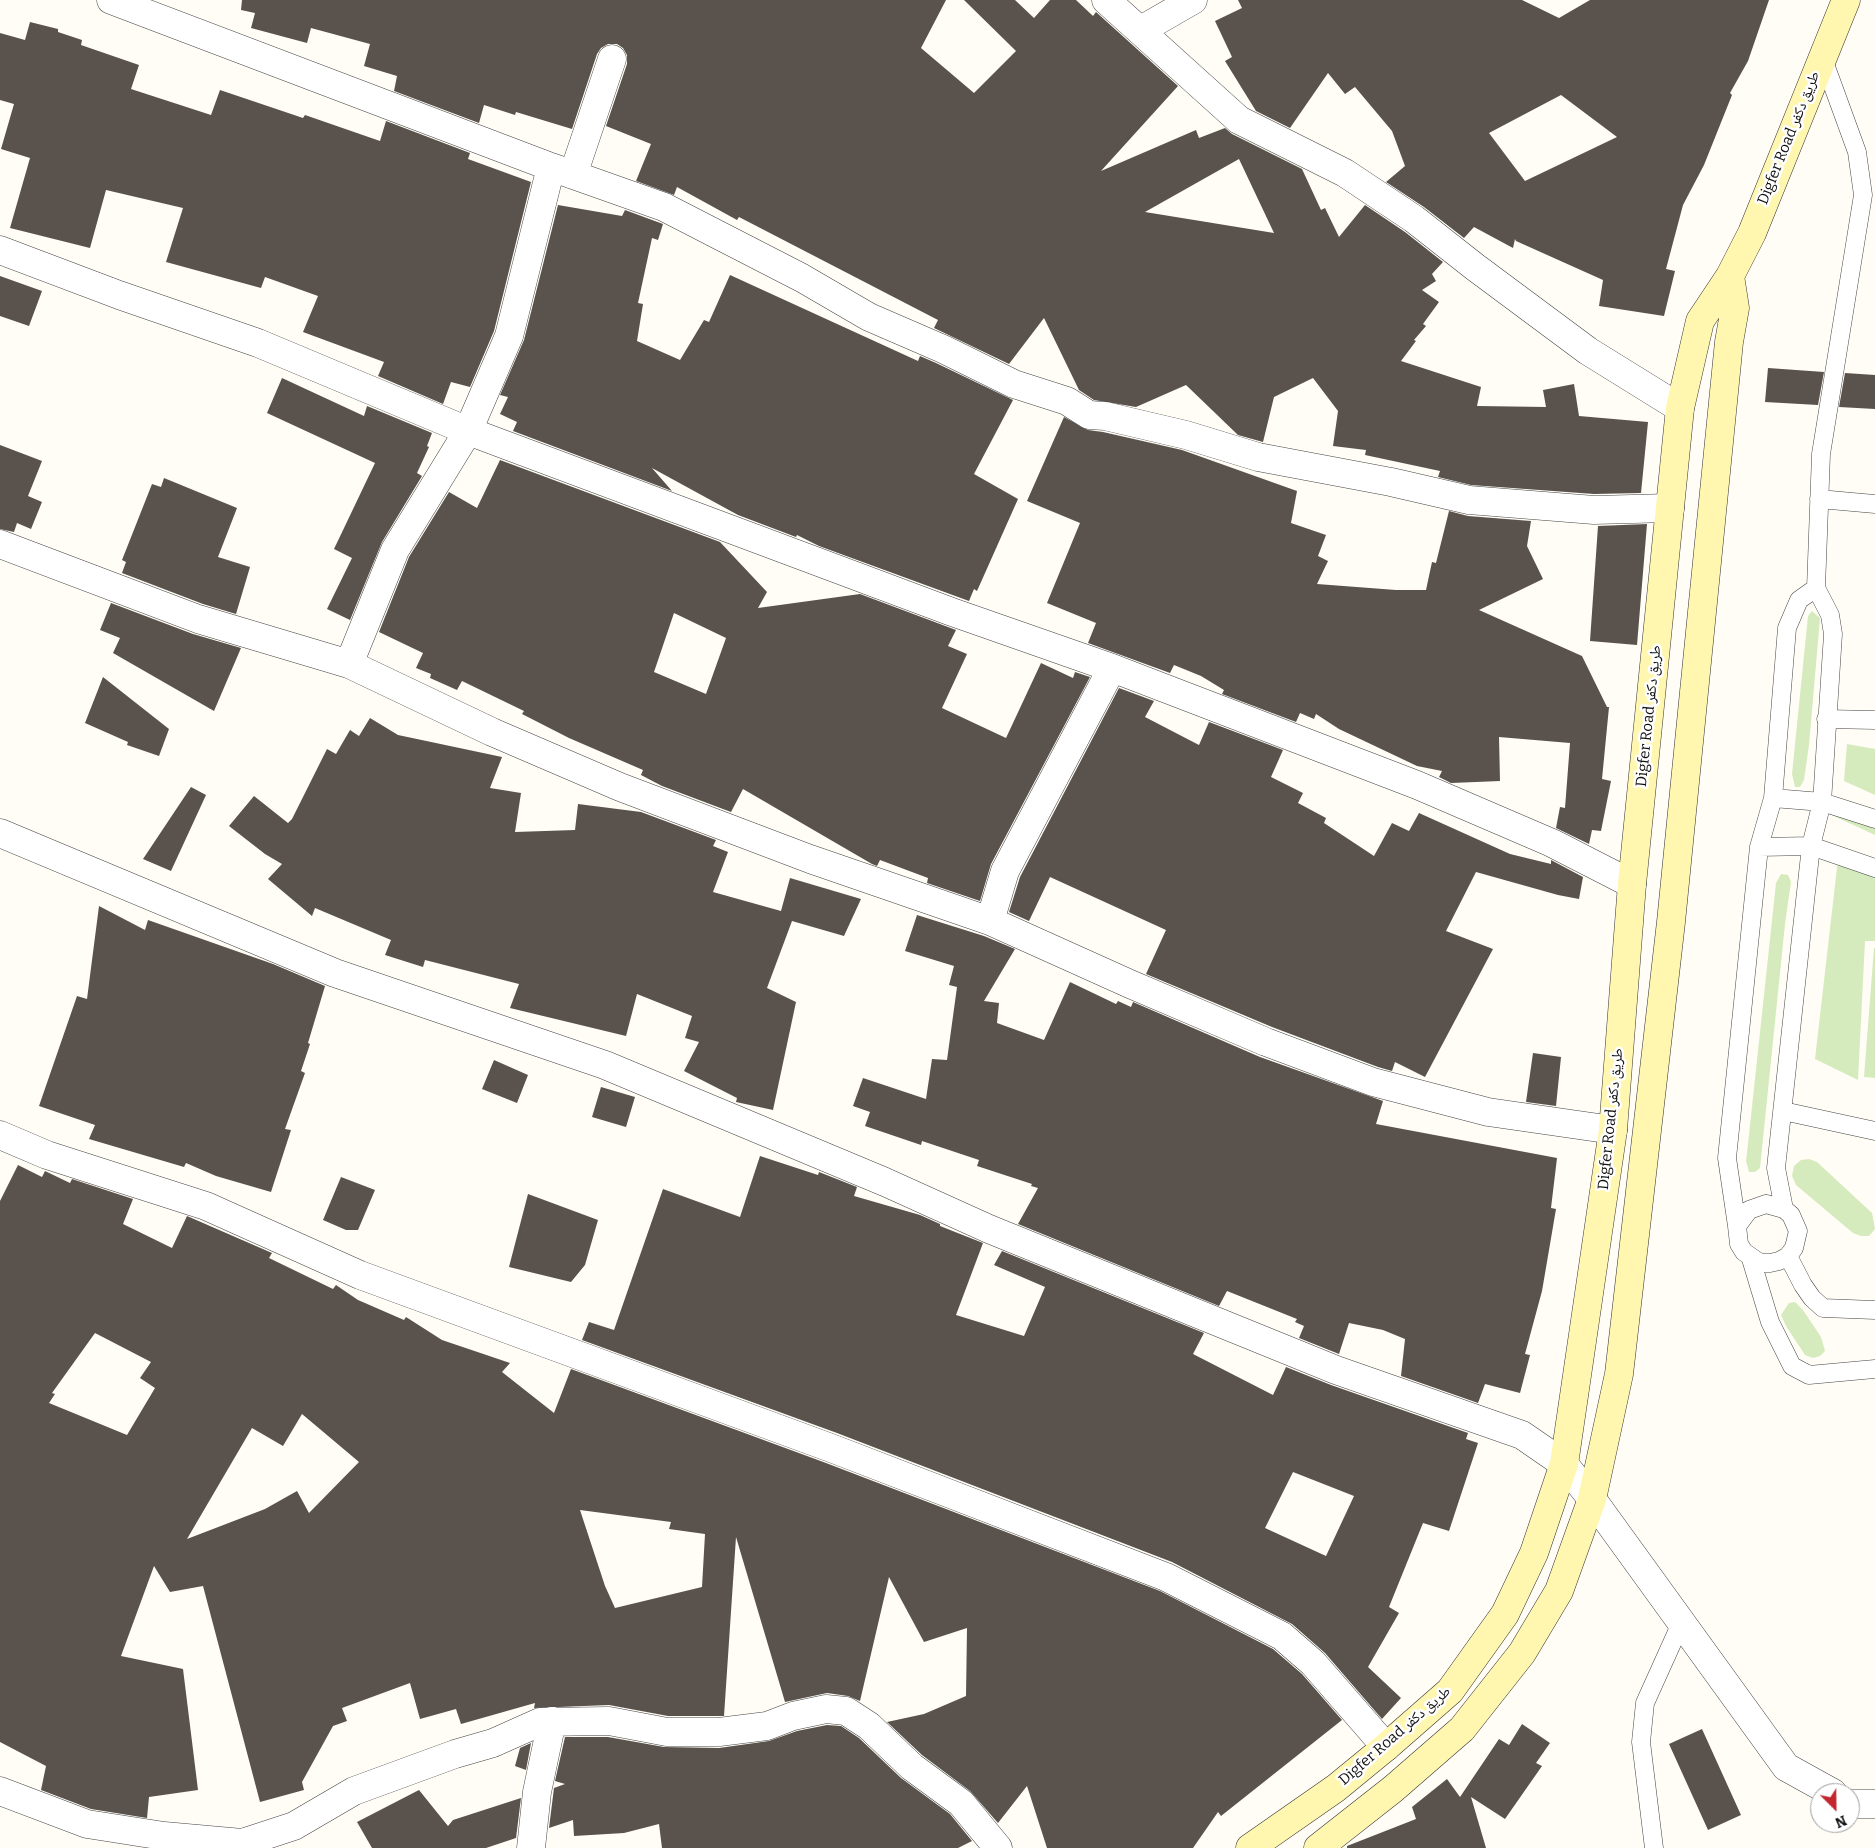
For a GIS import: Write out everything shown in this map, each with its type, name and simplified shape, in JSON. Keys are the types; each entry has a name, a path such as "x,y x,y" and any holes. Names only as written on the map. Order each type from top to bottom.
{"street":[{"path":"110,0 562,171 664,207 802,278 868,317 943,349 1014,384 1067,401 1088,416 1105,416 1186,435 1258,457 1391,482 1469,500 1594,510 1670,508"},
{"path":"1106,0 1239,120 1345,173 1414,219 1588,351 1680,408"},
{"path":"1141,30 1194,0"},
{"name":"Digfer Road طريق دكفر","path":"1250,1848 1336,1788 1386,1747 1450,1690 1504,1614 1534,1553 1564,1464 1613,1130 1632,884 1680,408 1700,321 1730,276 1752,233 1846,0"},
{"path":"349,664 395,550 468,431 509,336 562,171 612,58"},
{"path":"0,250 119,295 258,343 468,431 952,612 1112,668 1417,786 1552,843 1632,884"},
{"path":"1318,1848 1393,1789 1462,1729 1522,1653 1559,1591 1592,1498 1619,1374 1671,922 1729,342 1735,308 1730,276"},
{"path":"0,544 198,619 349,664 492,732 620,787 810,859 990,921 1256,1038 1373,1082 1488,1112 1613,1130"},
{"path":"990,921 1005,872 1112,668"},
{"path":"0,833 335,973 604,1065 876,1178 989,1229 1336,1370 1522,1436 1564,1464 1592,1498 1786,1767 1815,1783"},
{"path":"0,1135 47,1155 206,1206 360,1276 831,1448 1166,1577 1282,1636 1313,1664 1386,1747"},
{"path":"0,1791 87,1824 164,1836 242,1843 294,1826 354,1791 455,1754 493,1743 540,1722 609,1721 667,1732 719,1732 767,1726 793,1716 826,1708 846,1710 869,1726 912,1767 961,1803 998,1848"},
{"path":"531,1848 537,1792 552,1721"},
{"path":"1860,1804 1875,1804"}],"lane":[{"path":"1784,1209 1776,1168 1811,846 1822,802 1833,634 1830,615 1816,588 1820,454 1863,195 1857,152 1822,56"},
{"path":"1819,499 1875,504"},
{"path":"1816,588 1799,600 1787,628 1773,798 1759,847 1727,1158 1739,1244 1751,1259 1770,1322 1792,1366 1809,1375 1875,1369"},
{"path":"1826,719 1875,720"},
{"path":"1773,798 1822,802 1875,819"},
{"path":"1759,847 1811,846 1875,868"},
{"path":"1783,1111 1875,1130"},
{"path":"1737,1226 1749,1210 1757,1206 1775,1205 1791,1215 1798,1231 1794,1248 1788,1256 1770,1264 1760,1263 1751,1259"},
{"path":"1788,1256 1807,1292 1823,1308 1875,1310"},
{"path":"1654,1848 1642,1742 1644,1703 1682,1621"}],"green space":[{"path":"1812,611 1820,618 1809,745 1804,780 1800,787 1795,787 1792,774 1808,616"},
{"path":"1847,744 1875,749 1875,795 1844,781"},
{"path":"1823,811 1875,824 1875,835"},
{"path":"1838,859 1875,876 1875,941 1865,941 1858,1080 1815,1059"},
{"path":"1781,874 1788,875 1791,882 1760,1168 1755,1172 1749,1172 1746,1161 1776,883"},
{"path":"1875,948 1875,1078 1864,1077"},
{"path":"1809,1159 1817,1162 1872,1213 1875,1229 1869,1236 1853,1233 1796,1185 1792,1176 1794,1166 1801,1160"},
{"path":"1795,1302 1803,1310 1821,1337 1825,1351 1820,1356 1813,1358 1805,1355 1786,1326 1781,1315 1789,1303"}],"building":[{"path":"242,0 946,0 921,48 974,93 1016,51 964,0 1015,0 1034,18 1050,0 1076,0 1093,16 1096,12 1178,86 1101,171 1196,130 1199,138 1225,128 1232,134 1302,169 1321,210 1325,208 1339,237 1365,205 1405,232 1443,262 1432,274 1436,281 1422,290 1439,302 1423,324 1426,326 1414,340 1416,341 1401,361 1481,387 1477,406 1546,407 1543,390 1574,384 1579,416 1648,422 1641,493 1594,494 1471,485 1438,477 1440,471 1365,455 1366,450 1333,446 1338,411 1313,378 1274,397 1263,442 1238,435 1186,385 1136,407 1094,400 1079,390 1044,318 1009,364 934,328 938,320 739,217 737,220 677,187 674,195 636,181 651,144 606,126 627,64 627,55 623,48 617,44 608,44 601,48 597,54 572,129 516,112 515,115 484,105 479,123 394,91 397,76 364,66 370,44 311,28 307,43 251,28 255,13 241,10","holes":["1239,159 1274,233 1145,212"]},
{"path":"1238,0 1522,0 1559,18 1590,0 1769,0 1748,61 1730,93 1732,95 1704,165 1683,205 1666,269 1675,271 1664,316 1599,306 1603,280 1515,239 1513,248 1474,227 1464,238 1424,207 1386,182 1405,166 1392,131 1355,87 1345,94 1328,73 1290,128 1256,111 1225,61 1232,57 1215,21 1242,8","holes":["1561,95 1617,137 1525,181 1489,133"]},
{"path":"30,22 58,29 58,32 82,40 81,45 139,65 131,89 211,115 220,90 303,118 305,115 380,141 386,121 470,153 468,159 531,182 494,331 470,387 451,382 443,404 378,376 384,362 303,332 318,296 265,277 261,288 166,262 183,208 106,190 90,248 10,228 30,158 1,149 14,104 0,100 0,33 25,40"},
{"path":"558,205 622,216 625,210 663,224 658,240 652,238 638,303 643,304 637,341 680,360 704,320 709,322 730,275 918,361 920,356 936,363 1013,400 974,474 1018,499 977,591 974,589 969,601 819,546 797,535 796,537 738,515 652,468 672,491 513,431 517,422 500,414 508,397 500,395 524,340"},
{"path":"0,276 42,291 29,326 0,316"},
{"path":"1768,368 1824,372 1818,405 1765,402"},
{"path":"1845,373 1875,375 1875,409 1839,407"},
{"path":"282,378 364,416 367,406 432,433 427,446 429,447 417,473 422,476 382,542 350,620 327,609 352,558 334,549 375,463 267,413"},
{"path":"1064,417 1088,430 1182,450 1297,491 1291,523 1326,535 1318,556 1328,561 1317,584 1396,590 1426,590 1432,562 1436,563 1449,511 1468,516 1531,521 1527,546 1543,579 1479,610 1582,656 1607,707 1609,707 1602,779 1611,781 1601,831 1592,830 1589,844 1556,828 1560,807 1565,808 1570,743 1499,737 1500,781 1451,783 1439,777 1442,771 1417,766 1339,729 1316,714 1314,719 1300,713 1296,722 1222,694 1224,690 1201,676 1174,665 1170,673 1088,643 1096,623 1047,603 1080,523 1027,501"},
{"path":"0,445 42,461 28,496 42,502 31,529 17,523 14,532 0,529"},
{"path":"500,460 720,542 767,592 758,608 860,594 956,630 948,646 967,654 942,708 1006,738 1041,663 1073,678 1075,672 1090,677 991,864 980,901 927,883 928,878 880,860 877,866 872,864 743,789 731,812 662,786 641,775 643,770 569,738 522,714 524,711 462,681 457,690 430,678 431,674 416,668 423,653 379,632 409,557 449,492 477,508","holes":["674,613 726,638 706,694 654,672"]},
{"path":"164,478 237,508 218,557 250,567 236,614 203,604 122,573 126,562 122,560 152,484 161,487"},
{"path":"1647,524 1637,645 1590,641 1598,526"},
{"path":"111,603 193,634 241,648 214,711 113,653 120,638 100,630"},
{"path":"103,677 169,729 159,756 127,745 128,742 85,723"},
{"path":"1119,688 1154,701 1145,717 1199,745 1209,722 1283,750 1271,777 1303,793 1298,803 1326,818 1324,823 1374,856 1392,823 1409,831 1419,813 1510,854 1551,864 1551,860 1583,877 1579,899 1476,872 1446,931 1493,949 1425,1077 1395,1062 1392,1071 1378,1067 1272,1027 1146,974 1166,930 1050,877 1029,921 1009,912 1020,877"},
{"path":"370,718 398,735 502,757 490,788 521,793 515,832 575,830 578,804 641,812 716,840 713,846 728,852 713,892 781,911 790,878 861,899 844,936 792,921 767,988 796,1002 773,1110 736,1102 737,1098 684,1071 699,1042 685,1038 692,1016 637,994 626,1036 510,1008 519,984 425,960 423,967 385,955 391,940 315,908 312,916 268,879 282,864 265,854 229,826 254,796 288,823 292,819 327,749 336,754 350,730 359,736"},
{"path":"191,787 206,795 171,871 143,859"},
{"path":"99,906 145,930 148,920 273,964 325,986 301,1071 305,1073 285,1129 291,1130 271,1192 216,1176 186,1163 184,1167 89,1139 95,1125 39,1106 77,996 87,999"},
{"path":"917,915 984,936 1015,949 984,1001 999,1003 997,1023 1044,1040 1070,982 1116,1004 1118,1001 1131,1007 1133,1002 1260,1057 1383,1101 1376,1124 1557,1158 1551,1208 1556,1209 1542,1291 1525,1354 1530,1355 1520,1393 1485,1384 1478,1403 1401,1376 1405,1339 1383,1330 1349,1323 1339,1354 1299,1338 1304,1326 1295,1322 1297,1319 1227,1291 1219,1306 1018,1224 1038,1188 1031,1186 1032,1184 977,1166 979,1160 922,1141 921,1145 865,1126 870,1112 853,1106 863,1078 926,1099 932,1059 947,1060 957,987 949,985 954,966 905,951"},
{"path":"1533,1053 1561,1057 1556,1106 1526,1102"},
{"path":"494,1060 528,1075 517,1103 482,1089"},
{"path":"601,1087 635,1097 626,1127 592,1117"},
{"path":"760,1156 818,1175 819,1172 857,1187 854,1196 920,1215 940,1224 940,1226 983,1243 956,1315 1024,1336 1045,1287 994,1265 1002,1251 1204,1333 1193,1354 1273,1395 1286,1367 1331,1385 1468,1433 1466,1439 1478,1443 1449,1531 1423,1523 1389,1607 1399,1613 1368,1667 1401,1698 1382,1719 1325,1653 1292,1624 1172,1562 837,1433 582,1340 589,1322 614,1330 663,1189 740,1217","holes":["1293,1472 1354,1496 1326,1556 1265,1528"]},
{"path":"18,1165 42,1177 45,1171 70,1183 72,1179 133,1199 123,1224 172,1248 187,1216 272,1253 269,1258 333,1289 336,1285 358,1300 404,1320 406,1317 442,1340 510,1363 502,1372 554,1413 571,1369 826,1463 1160,1591 1273,1649 1302,1674 1342,1720 1221,1816 1218,1812 1193,1848 1047,1848 1027,1786 998,1823 970,1791 922,1755 887,1722 924,1714 966,1696 967,1628 924,1642 889,1577 860,1701 848,1696 827,1693 785,1702 736,1537 724,1716 668,1716 609,1705 534,1708 535,1703 461,1724 456,1709 420,1719 410,1683 342,1708 347,1721 333,1726 302,1782 304,1790 260,1802 203,1586 170,1592 154,1566 121,1656 183,1669 198,1790 149,1797 147,1818 91,1809 41,1790 46,1766 0,1742 0,1201","holes":["95,1333 151,1362 140,1378 155,1388 127,1435 49,1403 55,1394 52,1393","302,1414 359,1462 309,1513 297,1491 265,1509 187,1539 252,1428 283,1446","580,1510 671,1522 669,1529 705,1534 702,1587 615,1608 605,1586"]},
{"path":"341,1177 375,1190 358,1230 346,1230 323,1220"},
{"path":"528,1194 598,1220 585,1265 571,1282 509,1267"},
{"path":"1522,1724 1550,1743 1536,1763 1542,1766 1505,1819 1471,1797 1486,1848 1347,1848 1347,1846 1416,1819 1412,1807 1447,1779 1460,1797 1499,1739 1509,1745"},
{"path":"827,1725 841,1726 859,1738 901,1778 950,1814 972,1841 958,1848 662,1848 659,1824 624,1833 574,1836 573,1820 549,1828 554,1788 565,1784 555,1781 565,1737 608,1737 664,1747 719,1748 769,1741 797,1731"},
{"path":"1702,1729 1741,1815 1708,1830 1669,1744"},
{"path":"531,1743 526,1770 515,1766 520,1748"},
{"path":"419,1790 448,1826 453,1820 521,1798 516,1838 486,1848 372,1848 357,1822"}]}
